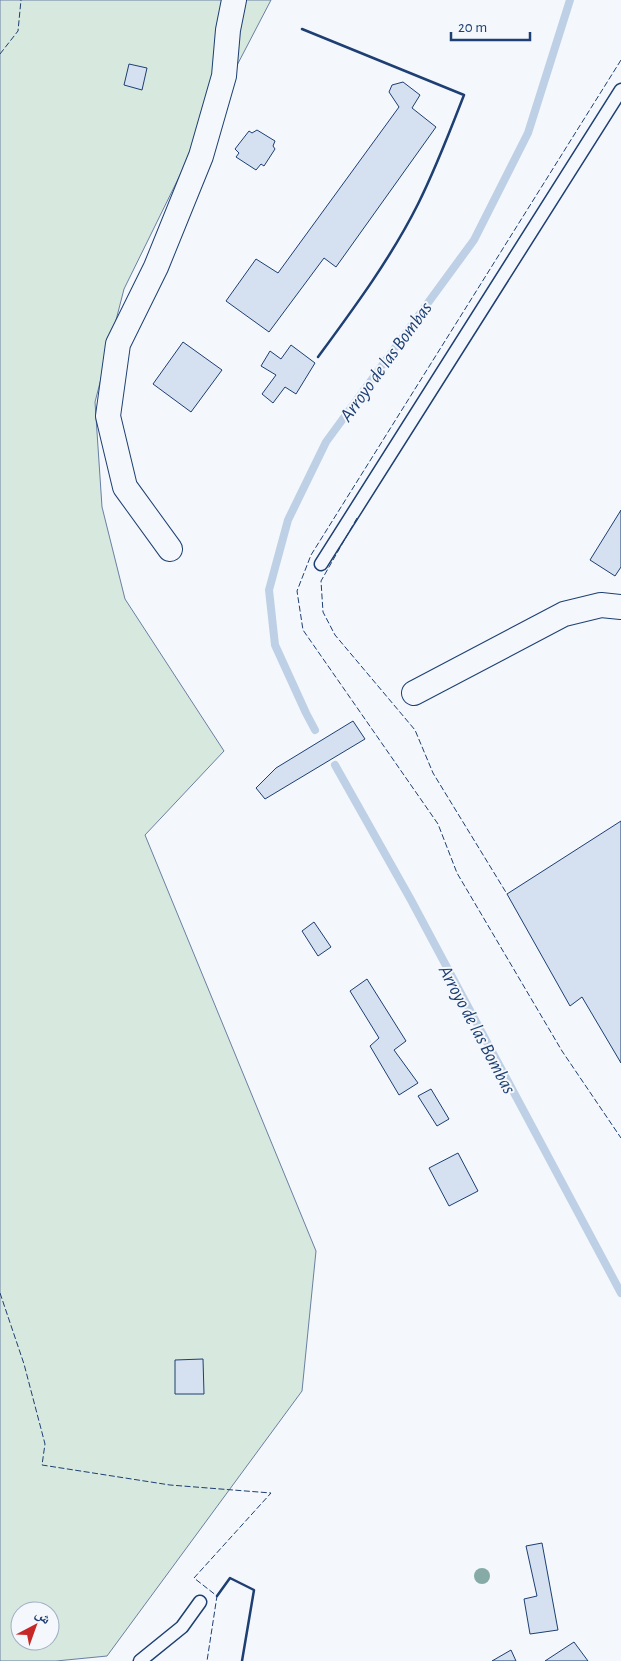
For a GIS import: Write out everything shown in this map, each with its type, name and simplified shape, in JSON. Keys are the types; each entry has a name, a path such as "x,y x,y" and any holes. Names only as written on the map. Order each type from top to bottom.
{"street":[{"path":"170,549 125,486 108,416 118,344 156,267 201,156 224,76 228,30 234,0"},
{"path":"414,693 564,614 601,605 621,607"}],"lane":[{"path":"321,564 621,90"},
{"path":"140,1661 182,1626 200,1602"}],"shaded area":[{"path":"0,0 271,0 182,171 124,289 95,402 102,507 125,599 224,751 145,835 316,1251 302,1391 107,1656 56,1661 0,1661"}],"building":[{"path":"129,64 147,68 142,90 124,85"},
{"path":"403,82 420,95 412,108 436,127 336,267 324,258 269,332 226,301 256,259 278,273 399,107 389,92 392,85"},
{"path":"257,130 275,141 273,146 275,149 264,166 261,164 256,170 236,157 239,153 235,149 249,131 252,133"},
{"path":"183,342 222,370 191,412 153,384"},
{"path":"291,345 315,363 296,394 285,387 273,403 262,394 276,375 261,366 270,351 281,359"},
{"path":"621,510 621,567 615,576 590,560"},
{"path":"353,721 365,739 265,799 256,788 276,768"},
{"path":"621,821 621,1063 582,997 570,1006 507,894"},
{"path":"314,922 331,947 318,956 302,931"},
{"path":"367,979 406,1041 394,1050 418,1083 399,1095 370,1046 379,1038 350,991"},
{"path":"431,1089 449,1119 437,1126 418,1096"},
{"path":"458,1153 478,1191 449,1206 429,1168"},
{"path":"203,1359 204,1394 175,1394 175,1360"},
{"path":"542,1543 558,1630 530,1634 524,1599 537,1596 526,1546"},
{"path":"574,1642 588,1661 545,1661"},
{"path":"511,1650 516,1661 492,1661"}],"waterway":[{"name":"Arroyo de las Bombas","path":"315,730 275,645 269,590 288,520 326,442 474,240 528,133 570,0"},
{"name":"Arroyo de las Bombas","path":"335,765 411,900 621,1293"}],"fence":[{"path":"0,54 18,31 21,0"},
{"path":"621,60 311,555 297,591 303,630 438,824 457,873 562,1051 621,1138"},
{"path":"357,518 321,581 323,612 335,635 415,730 433,773 507,894"},
{"path":"0,1293 24,1364 45,1444 42,1465 170,1485 271,1493 194,1578 217,1596 207,1661"}],"wall":[{"path":"302,29 464,95 431,177 396,244 318,357"},
{"path":"217,1596 230,1578 254,1590 242,1661"}]}
